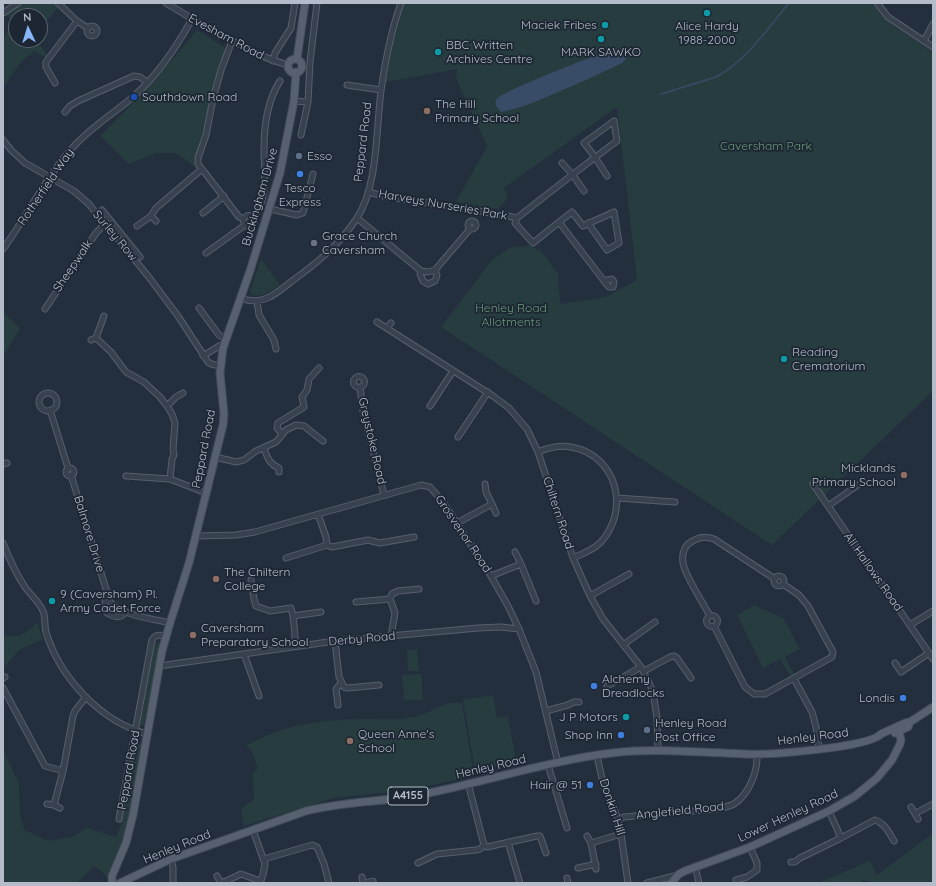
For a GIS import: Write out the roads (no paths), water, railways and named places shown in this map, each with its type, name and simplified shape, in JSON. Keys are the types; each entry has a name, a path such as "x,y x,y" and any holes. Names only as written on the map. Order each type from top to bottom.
{"main road":[{"path":"297,59 305,3"},
{"path":"297,59 302,65 301,70 296,72 291,70 289,65 292,60 297,59"},
{"name":"Buckingham Drive","path":"241,298 270,209 287,144 294,101 296,72"},
{"name":"Peppard Road","path":"113,883 112,876 126,843 133,815 159,666 166,636 197,536 215,457 224,414 220,366 225,342 241,298"},
{"name":"Henley Road","path":"120,883 171,859 306,811 325,806 413,796 548,765 613,753 658,750 757,754 819,749 854,744 878,737 883,738 895,732 905,723 910,722 933,707"},
{"name":"Lower Henley Road","path":"671,883 679,874 695,866 750,847 830,811 855,796 877,778 892,760 898,749 895,732"}],"street":[{"path":"3,13 18,3"},
{"path":"58,3 77,21 88,28"},
{"path":"274,61 275,53 291,28 295,3"},
{"path":"301,135 308,102 310,62 317,3"},
{"name":"Peppard Road","path":"256,301 272,296 323,258 336,245 357,218 368,192 374,162 381,90 393,26 401,3"},
{"path":"877,3 888,17 933,47"},
{"name":"Evesham Road","path":"168,4 232,41 274,61 289,65"},
{"path":"65,112 70,106 78,101 134,76 140,77 148,83 175,47 192,19"},
{"path":"55,83 46,67 46,62 77,21"},
{"path":"924,42 933,24"},
{"path":"206,253 244,222 249,216 253,218 254,221 252,226 247,227 244,222 224,196 198,164 198,158 207,131 213,99 221,70 232,41"},
{"name":"Buckingham Drive","path":"253,218 258,212 264,193 264,148 268,106 273,92 280,81"},
{"name":"Rotherfield Way","path":"3,249 23,222 50,178 67,154 88,133 148,83"},
{"path":"347,85 381,90"},
{"path":"294,101 308,102"},
{"name":"Harveys Nurseries Park","path":"588,223 607,250 619,243 614,212 588,223 583,226 572,212 533,243 515,223 517,218 572,174 595,157 617,141 614,121 584,143 595,157 607,176"},
{"name":"Surley Row","path":"3,140 25,163 74,191 90,205 105,226 117,238 148,276 178,316 203,356 211,364 220,366"},
{"path":"562,164 572,174 584,191"},
{"path":"137,226 151,216 156,208 202,169"},
{"path":"270,209 297,215 303,213 313,174"},
{"name":"Harveys Nurseries Park","path":"368,192 384,196 503,214 517,218"},
{"path":"203,213 224,196"},
{"path":"102,210 140,257"},
{"path":"151,216 156,221"},
{"path":"357,218 421,271 428,272 435,270 470,228"},
{"name":"Sheepwalk","path":"45,309 96,233 112,222"},
{"path":"559,222 604,281"},
{"path":"421,271 420,274 422,281 428,284 432,283 436,279 437,275 435,270"},
{"path":"241,298 256,301 259,315 274,340 276,349"},
{"path":"199,308 225,342 203,356"},
{"path":"91,340 96,338 104,316"},
{"name":"Chiltern Road","path":"377,322 488,392 509,408 527,429 538,452 573,558 590,596 603,619 623,646 643,669 653,691 656,707 658,750"},
{"path":"387,328 391,323"},
{"path":"96,338 111,352 126,372 144,382 160,397 172,414 175,423 174,455 172,459 170,479"},
{"path":"282,434 277,428 278,423 304,407 302,397 307,390 310,378 319,368"},
{"path":"430,406 453,371"},
{"name":"Greystoke Road","path":"360,388 363,411 384,495"},
{"path":"458,437 488,392"},
{"path":"167,406 176,397 183,393"},
{"name":"Balmore Drive","path":"50,410 68,468 73,470 71,475 110,602 114,606 126,612 170,623"},
{"path":"215,457 236,462 244,460 256,451 276,442 286,430 296,425 304,426 323,441"},
{"path":"538,452 557,447 570,447 585,452 596,458 605,468 613,481 617,498 617,511 610,530 599,544 585,553 573,558"},
{"path":"264,448 269,461 273,466 279,468 279,472"},
{"path":"126,476 170,479 206,493"},
{"path":"485,484 486,492 496,513"},
{"name":"All Hallows Road","path":"813,484 933,659"},
{"name":"Grosvenor Road","path":"197,536 236,535 255,532 421,485 430,487 440,498 491,576 519,629 536,672 558,763"},
{"path":"828,506 858,485"},
{"path":"617,498 675,502"},
{"path":"457,523 492,504"},
{"path":"318,514 326,537 327,545"},
{"path":"705,536 714,539 775,579 778,576 781,577 784,581 783,584 799,595 808,606 833,652 832,657 794,679 765,694 754,694 745,687 714,626 718,622 717,619 715,616 710,616 684,566 682,555 688,544 697,538 705,536"},
{"path":"286,558 305,550 327,545 332,547 368,540 380,543 414,537"},
{"path":"3,543 13,567 25,588 37,601 44,612 45,631 58,659 70,679 86,697 104,713 124,726 147,734"},
{"path":"515,552 536,601"},
{"path":"491,576 521,564"},
{"path":"590,596 629,574"},
{"path":"251,580 256,606 270,611 290,608 293,616 296,646"},
{"path":"391,636 395,613 390,599 392,594 398,591 419,589"},
{"name":"Balmore Drive","path":"108,593 105,598 104,606 107,613 119,617 126,612"},
{"path":"356,602 390,599"},
{"path":"910,625 933,611"},
{"path":"293,616 321,612"},
{"path":"623,646 655,622"},
{"name":"Derby Road","path":"159,666 335,641 478,628 519,629"},
{"name":"Peppard Road","path":"119,819 152,640 154,636 166,636"},
{"path":"335,641 339,677 344,687 379,686"},
{"path":"895,663 901,672 929,653"},
{"path":"244,654 259,696"},
{"path":"607,686 674,656 691,678"},
{"path":"794,679 812,712 819,749"},
{"path":"338,705 336,689 341,683"},
{"path":"3,688 45,766 63,771"},
{"path":"54,805 63,771 75,711 86,697"},
{"path":"546,711 574,702 579,702"},
{"name":"Anglefield Road","path":"618,819 624,817 728,807 735,803 745,793 758,764 757,754"},
{"name":"Donkin Hill","path":"597,756 603,783 618,819 628,883"},
{"path":"548,765 567,828"},
{"path":"468,783 484,845"},
{"path":"47,804 60,808"},
{"path":"916,814 933,804"},
{"path":"911,807 918,819"},
{"path":"830,811 841,838"},
{"path":"791,862 795,862 800,858 875,820 880,821 885,826 894,841"},
{"path":"217,876 222,883 240,874 260,882 265,864 253,830"},
{"path":"591,843 621,834"},
{"path":"484,845 488,847 540,836 546,853"},
{"path":"578,868 596,867 591,843 587,836"},
{"path":"508,842 520,883"},
{"path":"264,859 312,845 317,847 324,864 329,883"},
{"path":"420,855 421,861 437,854 447,852 468,852 480,849 484,845"},
{"path":"736,880 747,877 757,870 757,862 750,847"},
{"path":"171,859 173,867 173,883"},
{"path":"695,866 699,883"},
{"path":"647,883 679,874"},
{"path":"362,877 364,883 373,881"}],"water":[{"path":"616,48 623,48 627,53 627,58 622,63 526,105 501,112 496,106 497,99 516,88"}],"waterway":[{"path":"661,94 716,77 727,71 756,44 789,3"}],"place":[{"name":"Alice Hardy 1988-2000","path":"707,13"},
{"name":"Maciek Fribes","path":"605,25"},
{"name":"MARK SAWKO","path":"601,39"},
{"name":"BBC Written Archives Centre","path":"438,52"},
{"name":"Southdown Road","path":"134,97"},
{"name":"The Hill Primary School","path":"427,111"},
{"name":"Esso","path":"299,156"},
{"name":"Tesco Express","path":"300,174"},
{"name":"Grace Church Caversham","path":"314,243"},
{"name":"Reading Crematorium","path":"784,359"},
{"name":"Micklands Primary School","path":"904,475"},
{"name":"The Chiltern College","path":"216,579"},
{"name":"9 (Caversham) Pl. Army Cadet Force","path":"52,601"},
{"name":"Caversham Preparatory School","path":"193,635"},
{"name":"Alchemy Dreadlocks","path":"594,686"},
{"name":"Londis","path":"903,698"},
{"name":"J P Motors","path":"626,717"},
{"name":"Henley Road Post Office","path":"647,730"},
{"name":"Shop Inn","path":"621,735"},
{"name":"Queen Anne's School","path":"350,741"},
{"name":"Hair @ 51","path":"590,785"}],"park label":[{"name":"Caversham Park","path":"766,146"},
{"name":"Henley Road Allotments","path":"511,315"}]}
